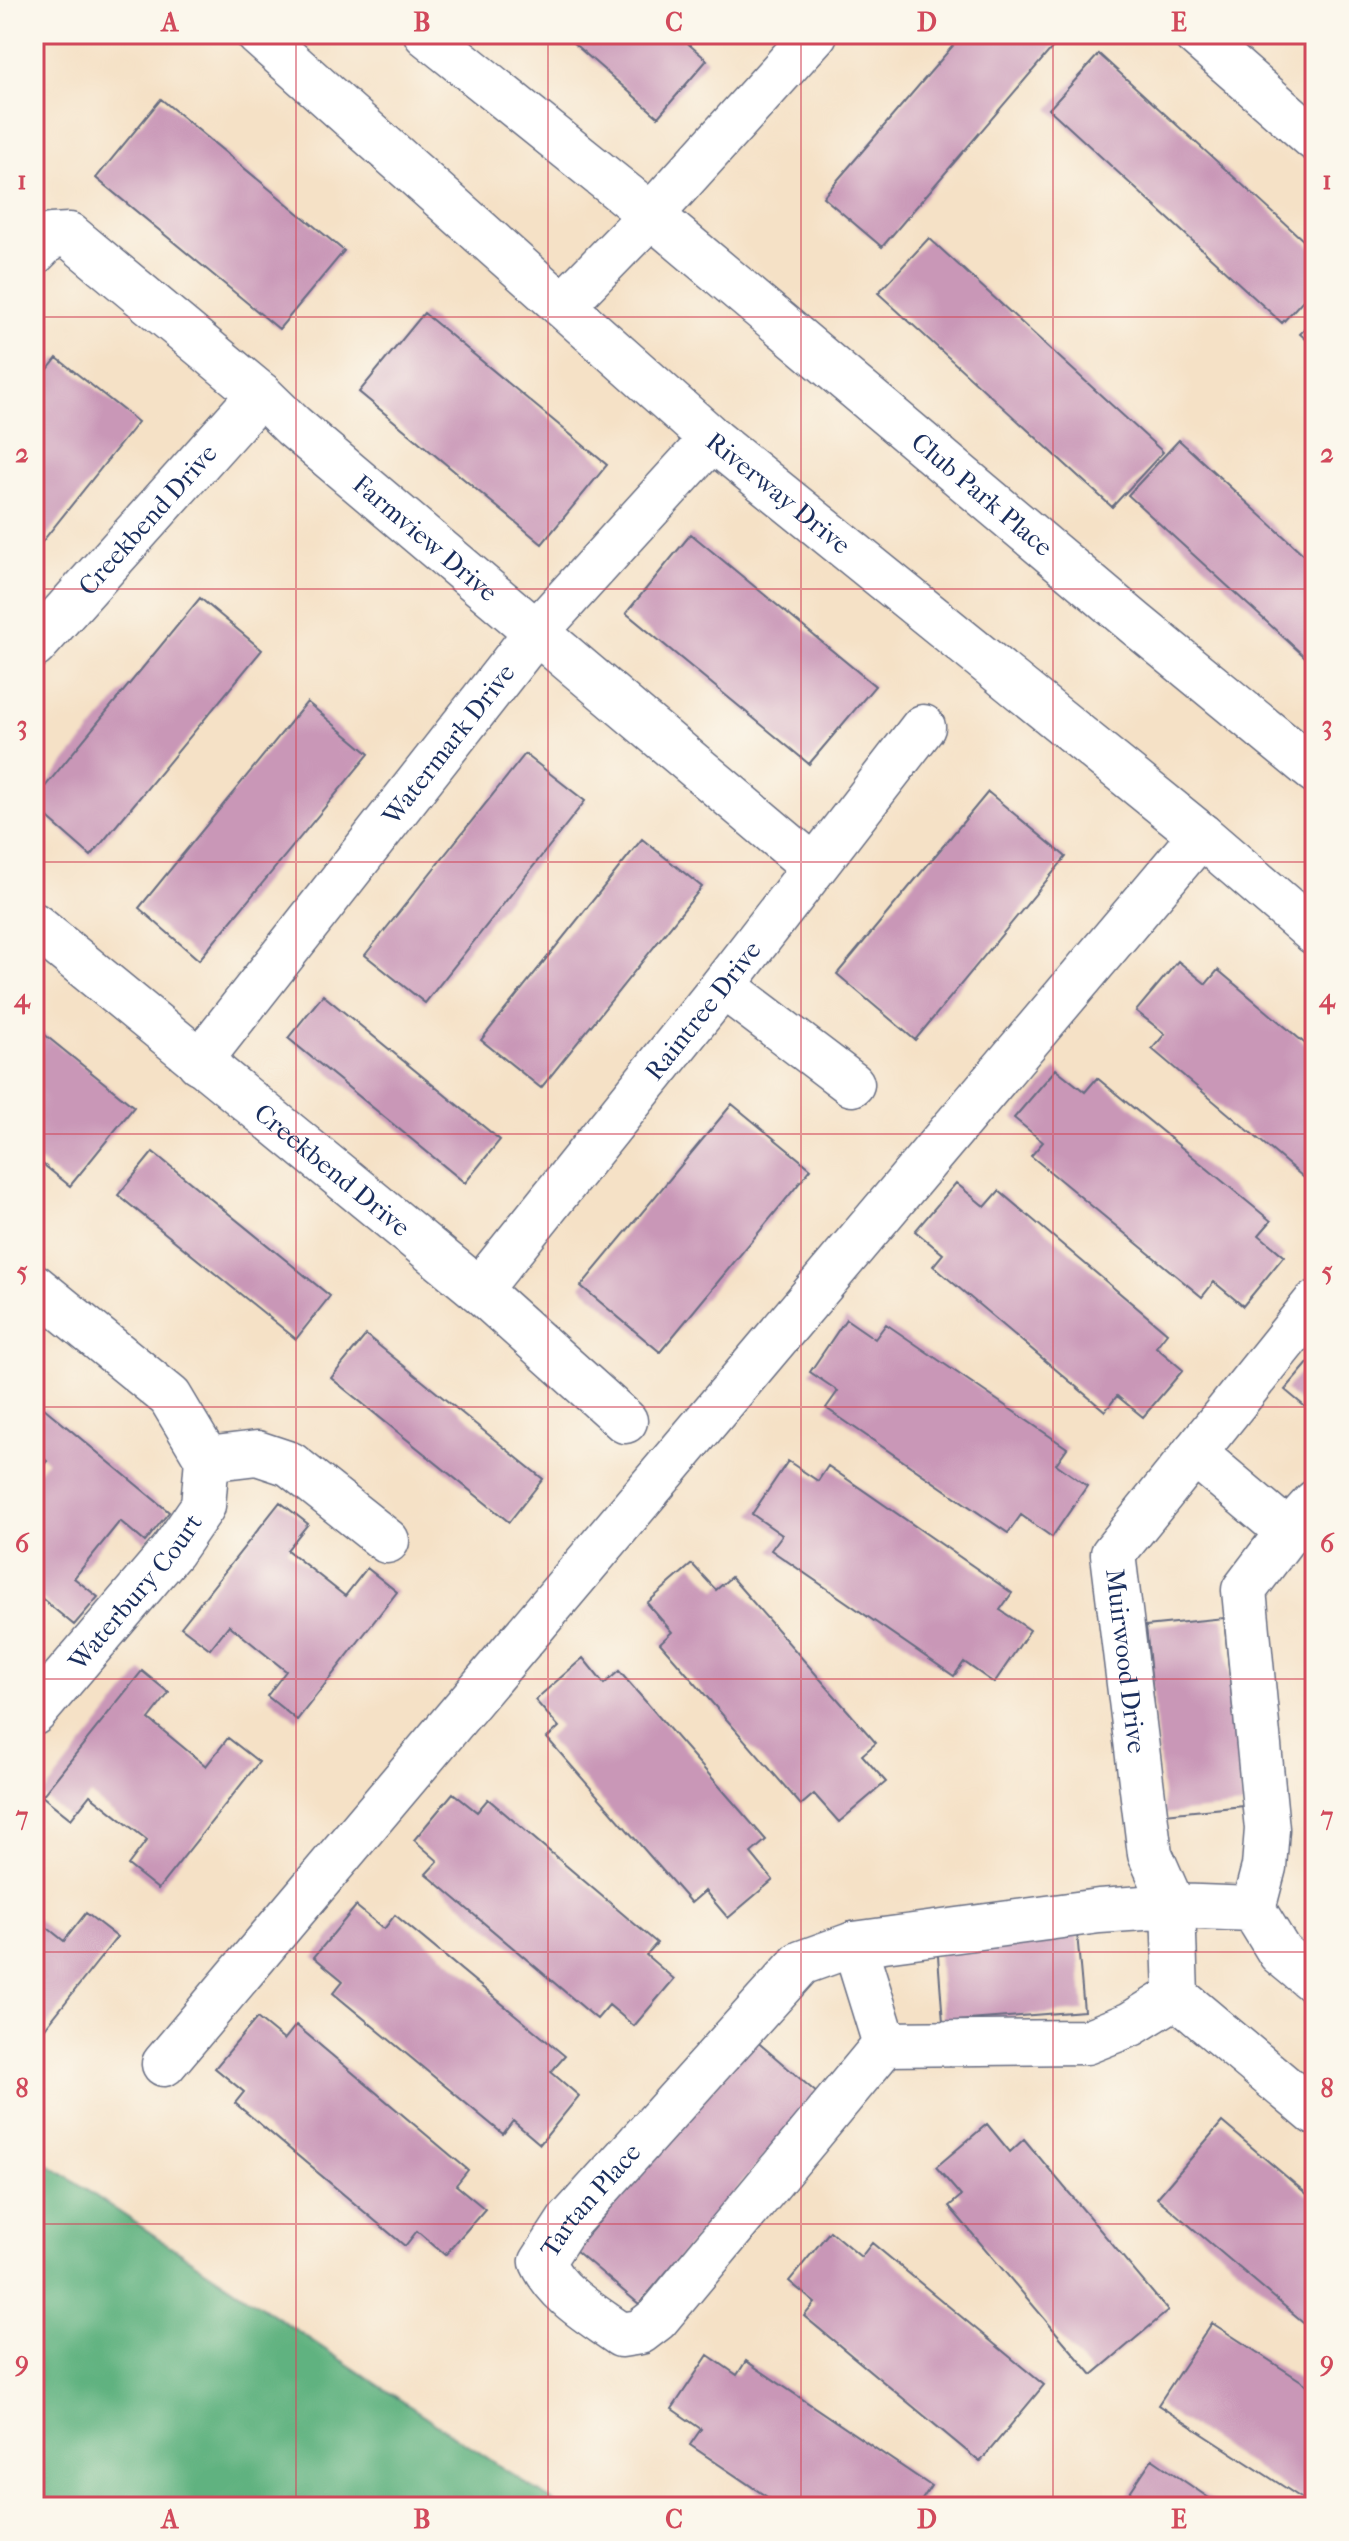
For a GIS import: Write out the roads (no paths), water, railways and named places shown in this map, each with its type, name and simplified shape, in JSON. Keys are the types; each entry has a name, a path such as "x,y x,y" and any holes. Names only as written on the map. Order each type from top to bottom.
{"street":[{"name":"Riverway Drive","path":"258,34 712,439 1201,835 1315,933"},
{"name":"Club Park Place","path":"426,34 651,215 1315,771"},
{"path":"563,305 651,215 815,34"},
{"path":"1195,34 1315,139"},
{"name":"Farmview Drive","path":"34,253 51,236 69,235 813,866"},
{"name":"Creekbend Drive","path":"34,646 260,394"},
{"name":"Watermark Drive","path":"199,1062 537,631 712,439"},
{"name":"Raintree Drive","path":"479,1290 723,986 923,727"},
{"path":"164,2064 1201,835"},
{"name":"Creekbend Drive","path":"34,925 479,1290 625,1421"},
{"path":"723,986 852,1084"},
{"name":"Muirwood Drive","path":"1173,1906 1150,1854 1113,1554 1315,1303"},
{"path":"40,1304 170,1397 207,1459 257,1453 290,1464 387,1541"},
{"path":"1194,1453 1301,1517 1244,1590 1267,1829 1264,1867 1253,1909 1280,1953 1315,1982"},
{"name":"Waterbury Court","path":"34,1713 172,1551 203,1506 207,1459"},
{"path":"1253,1909 1173,1906 1176,1996 1315,2113"},
{"name":"Tartan Place","path":"885,2044 657,2319 640,2332 621,2335 561,2291 549,2276 542,2262 568,2222 801,1963 854,1944 1099,1911 1173,1906"},
{"path":"854,1944 885,2044 1086,2042 1131,2024 1176,1996"}]}
